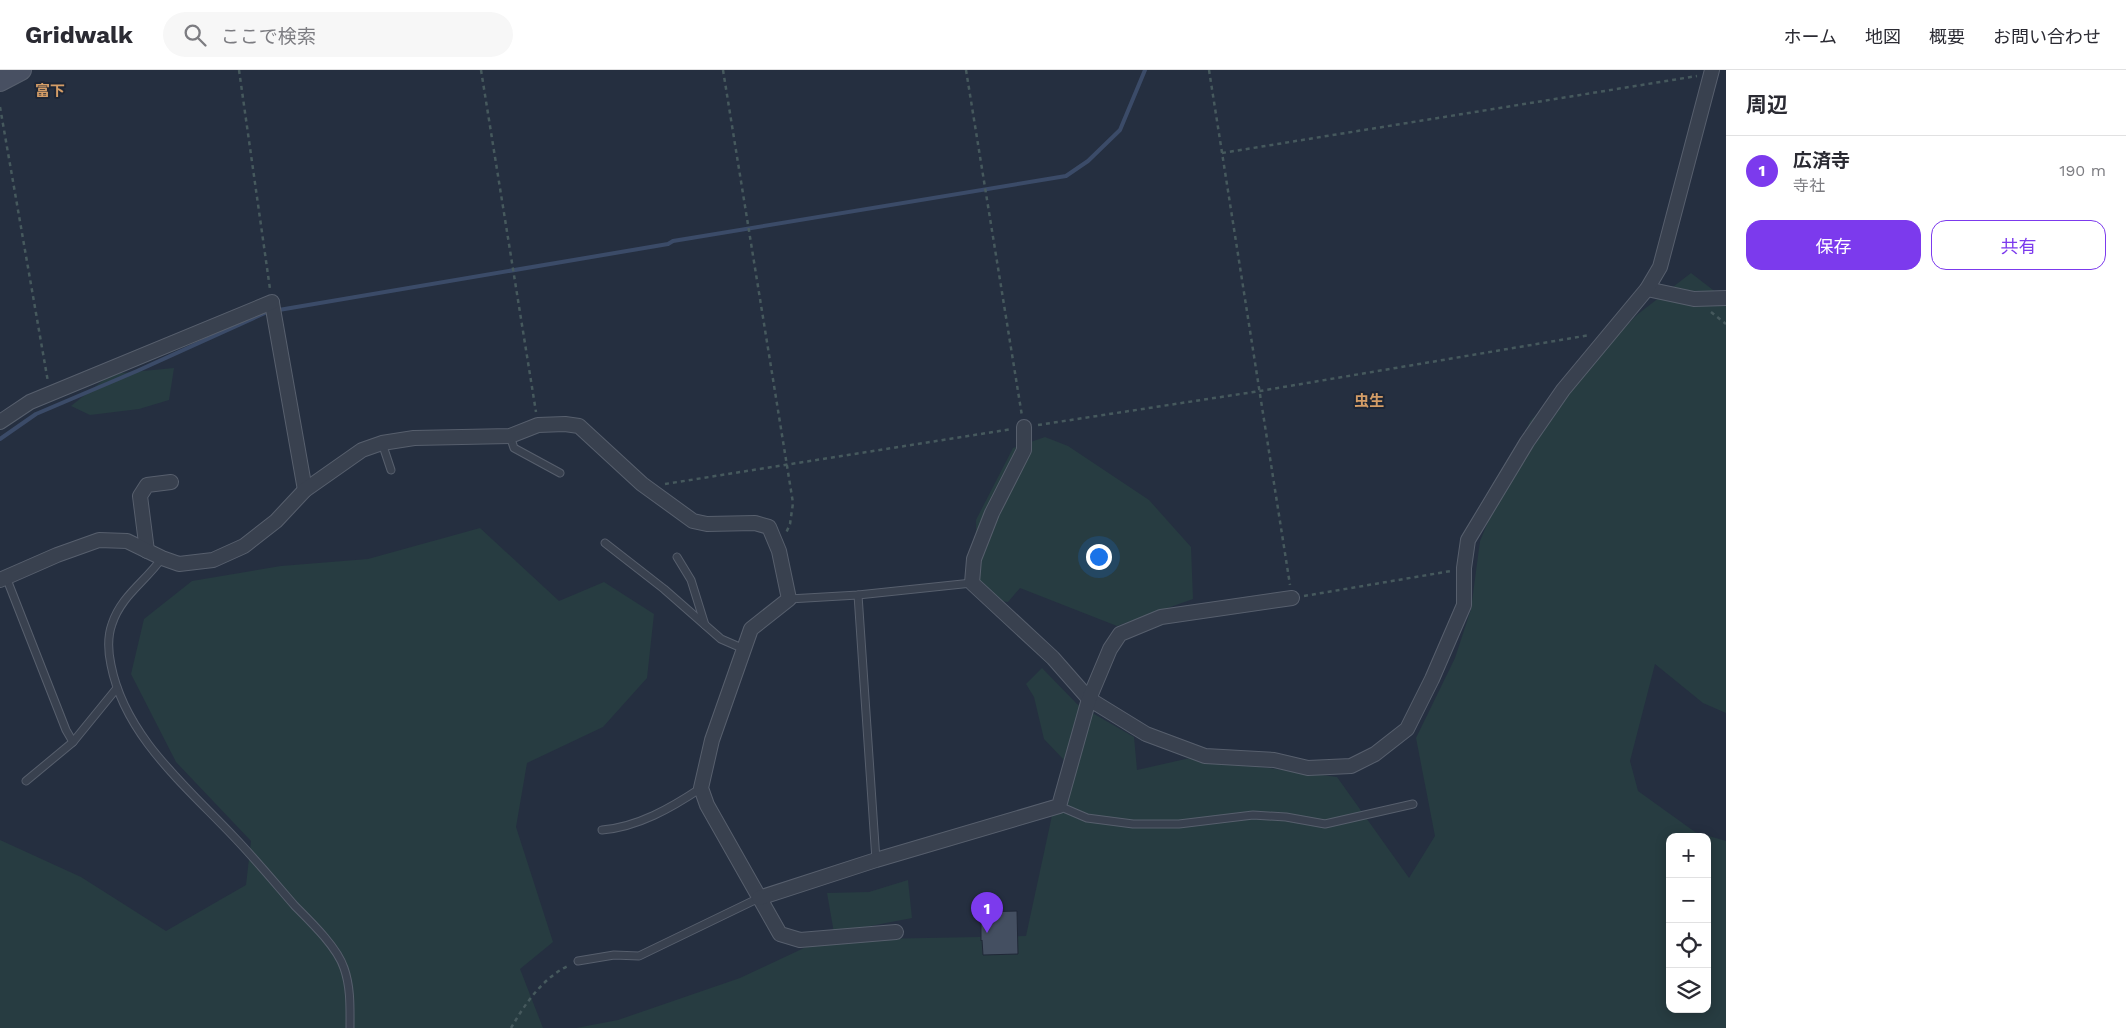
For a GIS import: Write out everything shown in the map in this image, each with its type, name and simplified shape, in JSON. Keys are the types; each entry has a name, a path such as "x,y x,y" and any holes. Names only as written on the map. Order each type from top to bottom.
{"main road":[{"path":"0,81 21,70"}],"street":[{"path":"1024,427 1024,450 988,522 974,559 972,583 1053,658 1089,699 1146,734 1205,756 1274,760 1308,768 1351,766 1376,754 1407,729 1432,679 1464,605 1464,568 1468,540 1527,442 1563,390 1647,289 1660,267 1711,72"},
{"path":"1647,289 1694,298 1726,298"},
{"path":"0,422 30,402 273,306 305,490"},
{"path":"3,578 99,540 126,541 179,564 213,560 244,546 276,521 305,490 362,450 382,443 414,438 510,436 538,425 565,424 579,426 646,487 693,521 707,524 754,523 769,527 779,551 789,599 751,629 712,740 701,788 707,805 780,934 800,940 896,932"},
{"path":"147,551 140,496 147,485 171,482"},
{"path":"759,898 876,860 1059,806 1089,699 1110,649 1120,634 1161,617 1292,598"}],"lane":[{"path":"510,436 514,448 560,473"},
{"path":"382,443 392,470"},
{"path":"605,544 664,589 721,639 744,649"},
{"path":"676,557 690,580 705,626"},
{"path":"162,558 154,569 124,599 108,636 109,655 122,703 134,724 170,770 323,935 344,966 350,992 350,1028"},
{"path":"3,578 66,730 73,742"},
{"path":"789,599 858,595 972,583"},
{"path":"858,595 876,860"},
{"path":"26,781 73,742 117,688"},
{"path":"602,830 645,819 673,807 701,788"},
{"path":"1059,806 1087,818 1133,824 1180,824 1253,815 1286,817 1325,824 1413,804"},
{"path":"578,961 614,955 639,956 759,898"}],"path":[{"path":"239,70 273,306"},
{"path":"481,70 538,425"},
{"path":"723,70 793,503 790,524 779,551"},
{"path":"966,70 1024,427"},
{"path":"1209,70 1292,598 1464,568"},
{"path":"1222,153 1711,72"},
{"path":"0,108 50,395"},
{"path":"646,487 1260,391 1611,332"},
{"path":"511,1028 542,984 561,969 578,961"}],"green space":[{"path":"1691,273 1726,300 1726,713 1703,703 1655,664 1630,761 1638,791 1698,833 1666,833 1666,1013 1711,1013 1711,837 1726,841 1726,1028 576,1028 618,1020 740,978 821,940 1026,936 1064,760 1044,739 1034,697 1026,684 1042,668 1077,704 1134,737 1137,770 1190,758 1337,777 1409,878 1435,836 1416,738 1455,658 1471,609 1480,541 1530,421 1638,314"},
{"path":"174,368 169,400 139,409 90,415 71,406 111,374"},
{"path":"1045,437 1068,446 1149,500 1191,547 1193,599 1117,626 1020,588 1008,602 977,598 976,520 1013,448"},
{"path":"480,528 559,601 604,582 654,614 647,678 603,727 527,763 516,827 553,942 520,969 543,1028 0,1028 0,840 81,877 166,931 246,885 251,841 176,762 131,674 144,619 192,581 281,566 368,559"},
{"path":"908,880 912,918 834,933 827,893 869,892"}],"building":[{"path":"1017,911 1018,954 983,955 981,912"}],"waterway":[{"path":"0,439 36,414 267,312 668,244 673,241 1066,176 1088,161 1120,130 1145,70"}],"place":[{"name":"広済寺","path":"987,933"}],"district":[{"name":"富下","path":"50,91"},
{"name":"虫生","path":"1369,401"}]}
